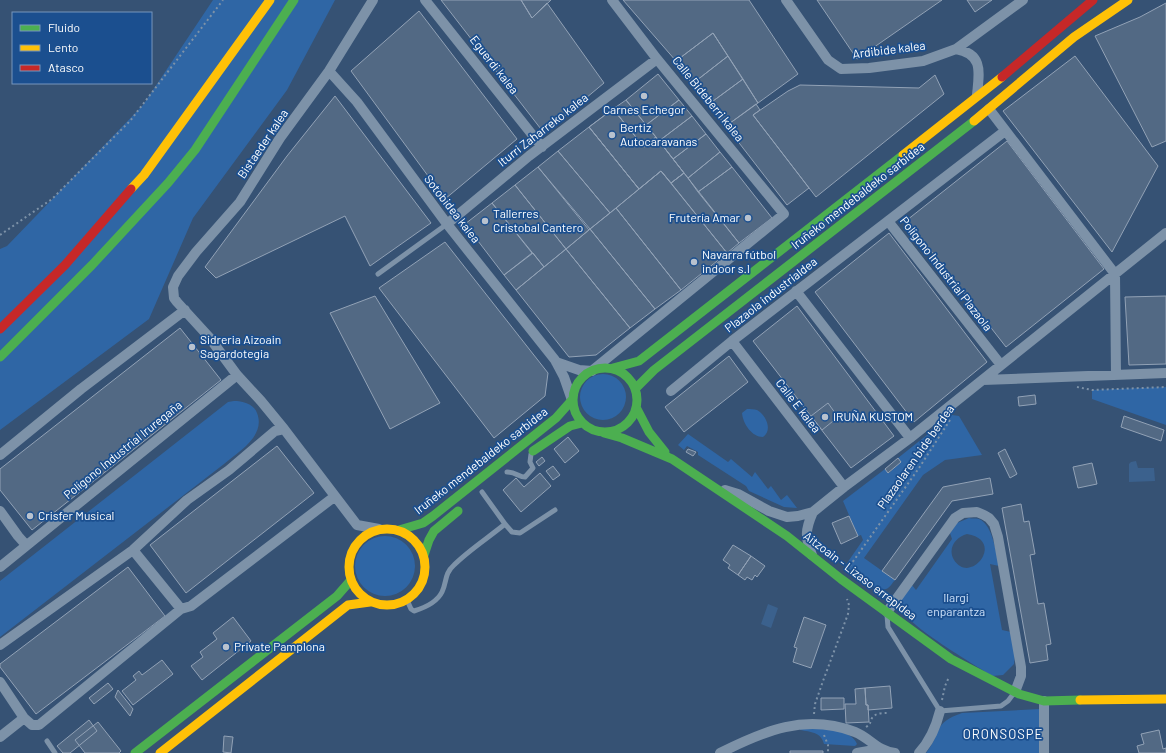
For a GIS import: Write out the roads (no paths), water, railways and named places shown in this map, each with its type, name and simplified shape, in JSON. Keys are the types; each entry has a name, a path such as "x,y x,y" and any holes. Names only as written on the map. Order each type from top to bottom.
{"main road":[{"path":"0,329 65,265 144,175 270,0"},
{"path":"125,243 195,150 294,0"},
{"name":"Iruñeko mendebaldeko sarbidea","path":"613,368 639,361 1065,26 1092,0"},
{"name":"Iruñeko mendebaldeko sarbidea","path":"636,388 654,370 988,109 1074,37 1128,0"},
{"path":"6,360 17,341 92,265 168,184"},
{"path":"604,433 620,429 630,421 637,409 638,399 636,388 627,375 613,368 604,367 593,370 582,378 576,385 572,400 576,414 582,423 593,430 622,438 668,456"},
{"name":"Iruñeko mendebaldeko sarbidea","path":"399,530 424,523 556,418 572,400"},
{"path":"637,409 651,438 668,456"},
{"name":"Iruñeko mendebaldeko sarbidea","path":"504,474 531,452 570,426 582,423"},
{"name":"Aitzoain - Lizaso errepidea","path":"668,456 785,535 887,612 952,659 980,676 1015,692 1044,701 1166,699"},
{"path":"424,555 434,531 464,507"},
{"path":"389,528 399,530 414,539 420,546 424,555 425,572 423,580 419,588 407,600 399,604 384,606 370,602 358,593 350,580 348,564 353,548 364,536 379,529 389,528"},
{"path":"135,753 337,596 350,580"},
{"path":"160,753 348,605 370,602"}],"street":[{"name":"Bistaeder kalea","path":"185,310 174,298 173,287 178,276 196,252 240,202 280,138 329,71 373,0"},
{"name":"Eguerdi kalea","path":"425,0 542,147"},
{"name":"Calle Bideberri kalea","path":"593,370 784,214 657,59 612,0"},
{"name":"Ardibide kalea","path":"786,0 828,60 841,69 869,68 923,61 956,50 1023,0"},
{"path":"956,50 965,51 977,61 980,71 977,96"},
{"name":"Iturri Zaharreko kalea","path":"447,224 542,147 657,59"},
{"name":"Sotobidea kalea","path":"329,71 357,102 447,224 556,362 564,377 572,400"},
{"path":"988,109 1115,274 1116,375"},
{"name":"Polígono Industrial Plazaola","path":"1001,365 888,221 1005,131"},
{"name":"Plazaola industrialdea","path":"671,392 732,341 888,221"},
{"path":"717,488 738,494 779,515 787,517 813,512 910,438 1166,232"},
{"path":"796,291 910,438"},
{"path":"0,455 81,389 185,310 209,337 237,375 284,428 356,525 379,529"},
{"name":"Calle E kalea","path":"732,341 844,487"},
{"path":"556,362 579,370 593,370"},
{"path":"983,380 1166,374"},
{"name":"Polígono Industrial Iruregaña","path":"0,567 237,375"},
{"path":"0,645 133,550 187,500 229,470 274,431 284,428"},
{"path":"0,682 24,718 32,725 39,725 181,609 191,606 334,497"},
{"path":"0,511 26,545"},
{"path":"813,512 808,522 806,532 813,557"},
{"path":"887,612 955,518 963,513 977,512 989,518 994,524 998,537 1020,667 1020,680 1015,692"},
{"path":"798,516 786,527 785,535 797,532 808,522"},
{"path":"133,550 181,609"},
{"path":"1044,701 1044,753"},
{"path":"919,753 927,744 937,723 940,711"},
{"path":"0,737 24,718"},
{"path":"720,753 753,736 801,724 815,723 836,726 856,733 881,751"},
{"path":"857,753 881,751 895,753"}],"lane":[{"path":"378,274 447,224"},
{"path":"504,474 513,472 525,477 533,468 530,462 531,452"},
{"path":"482,493 512,532 520,533 555,510"},
{"path":"407,600 411,609 414,611 427,606 438,598 442,592 447,572 454,564 505,524"},
{"path":"887,612 888,627 940,711 1001,706 1008,701 1015,692"},
{"path":"47,741 55,753"}],"place":[{"name":"Carnes Echegor","path":"644,96"},
{"name":"Bertiz Autocaravanas","path":"612,135"},
{"name":"Frutería Amar","path":"748,218"},
{"name":"Tallerres Cristobal Cantero","path":"485,221"},
{"name":"Navarra fútbol indoor s.l","path":"694,262"},
{"name":"Sidreria Aizoain Sagardotegia","path":"192,347"},
{"name":"IRUÑA KUSTOM","path":"825,417"},
{"name":"Crisfer Musical","path":"30,516"},
{"name":"Private Pamplona","path":"226,647"}],"district":[{"name":"ORONSOSPE","path":"1003,734"}],"park label":[{"name":"Ilargi enparantza","path":"956,605"}]}
